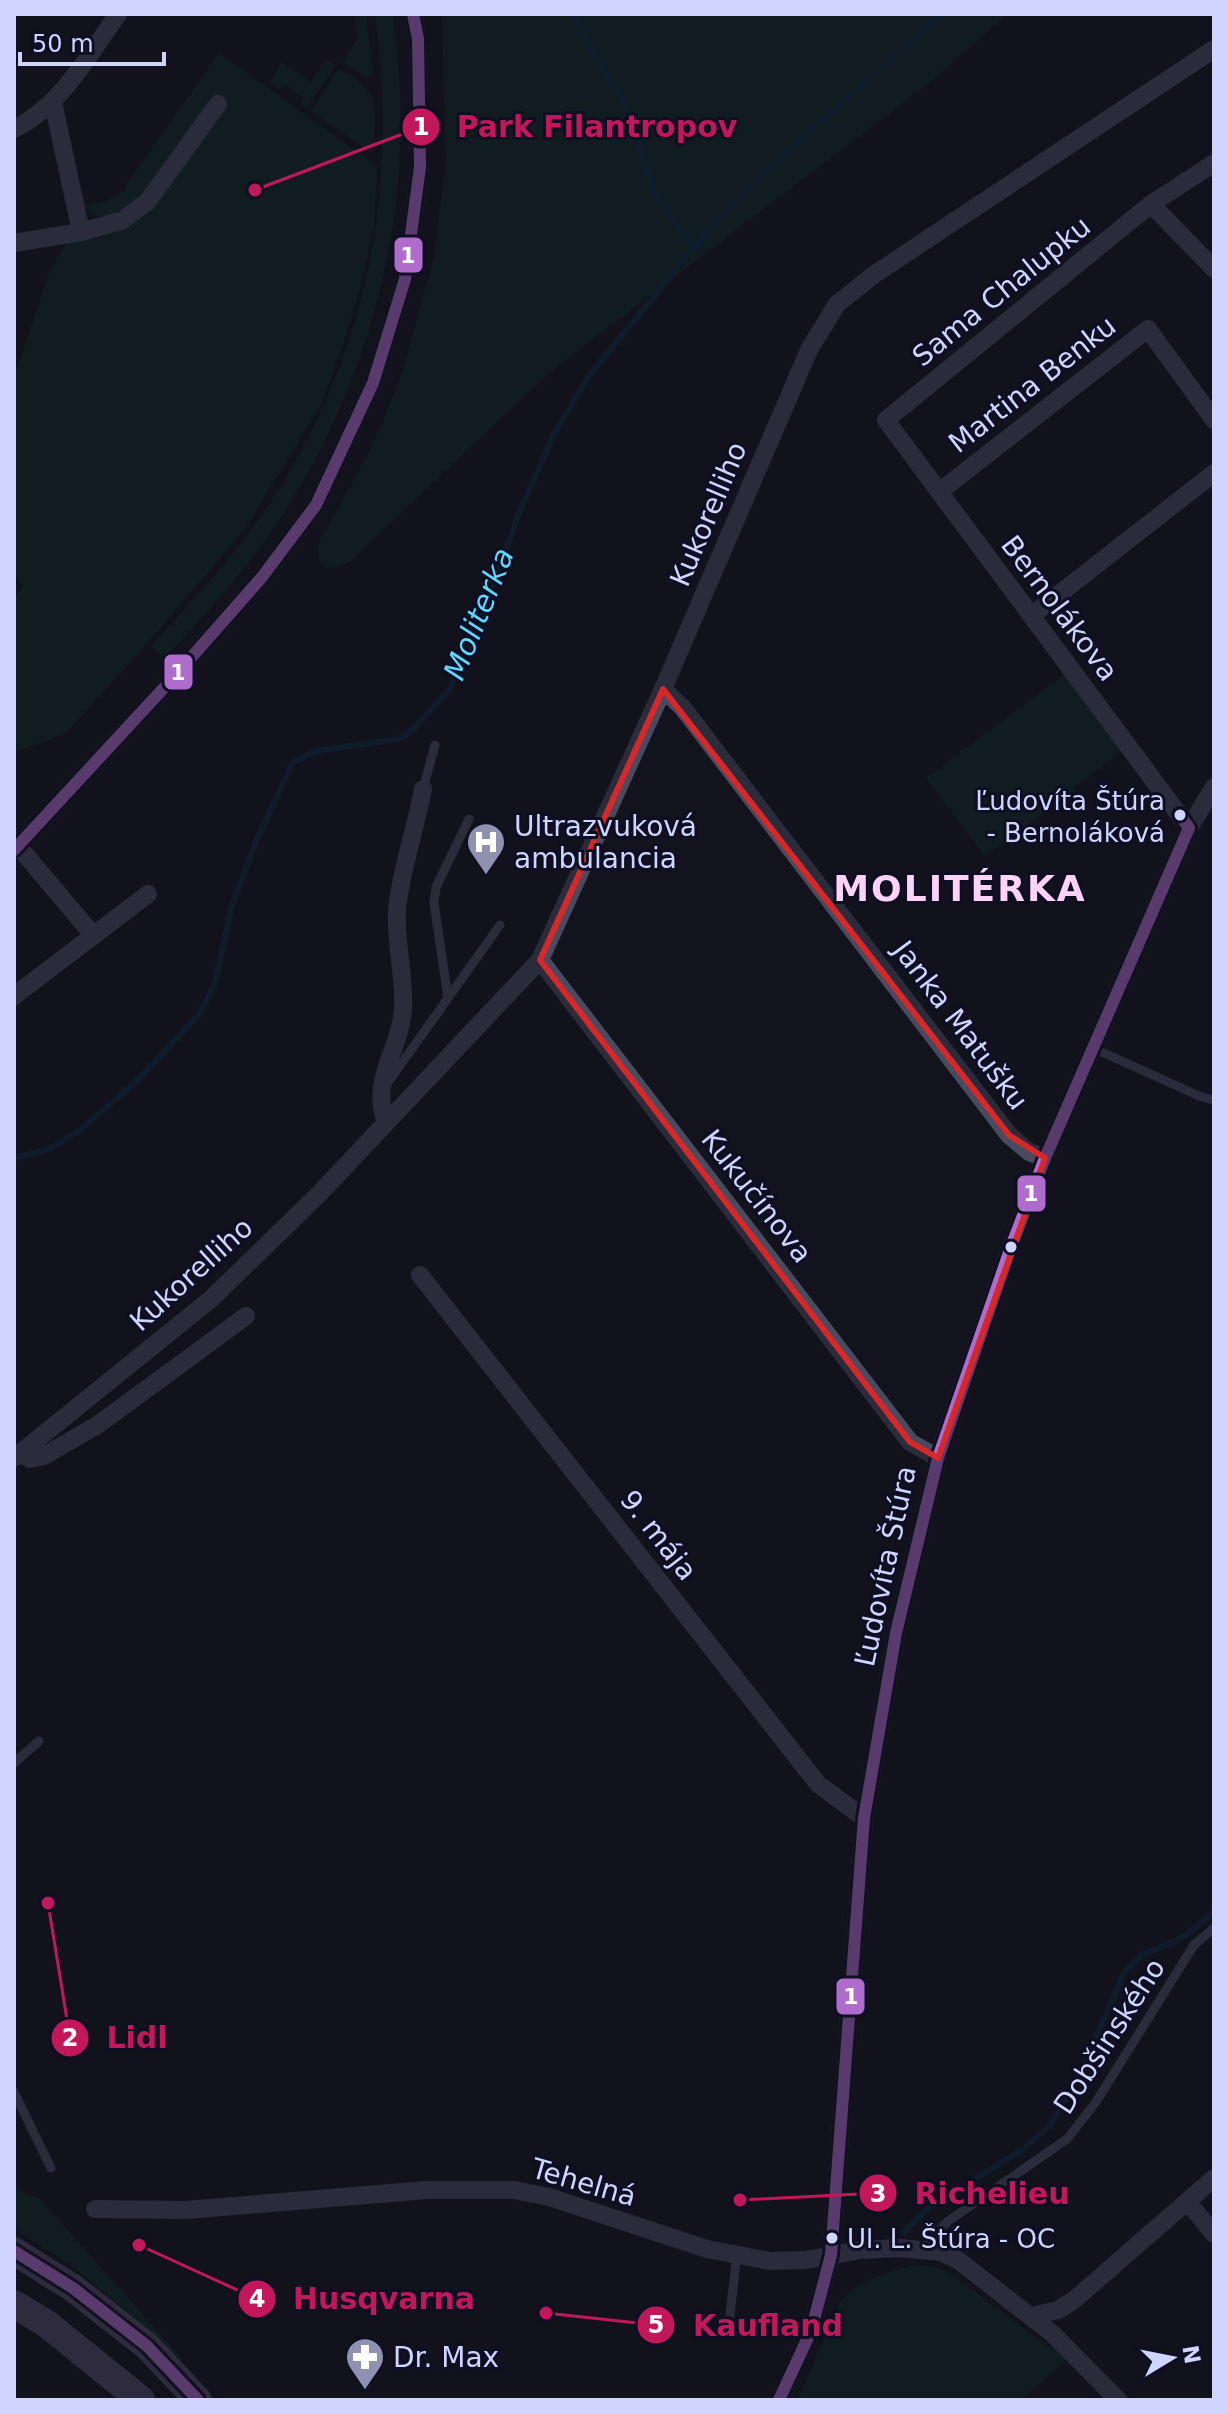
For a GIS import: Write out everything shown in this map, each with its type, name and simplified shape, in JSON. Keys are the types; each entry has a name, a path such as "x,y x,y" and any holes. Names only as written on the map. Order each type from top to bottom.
{"main road":[{"path":"14,2251 73,2288 147,2346 198,2400"},
{"path":"14,2304 47,2324 141,2400"}],"street":[{"path":"14,129 53,102 118,14"},
{"path":"93,935 16,848 262,577 316,505 373,383 405,279 420,167 418,39 413,14"},
{"name":"Kukorelliho","path":"18,1455 211,1299 319,1194 540,960 663,689 809,350 837,304 875,274 1214,49"},
{"path":"53,102 81,232"},
{"path":"14,243 81,232 123,220 148,201 218,104"},
{"name":"Sama Chalupku","path":"886,420 1151,204 1214,163"},
{"path":"1151,204 1214,269"},
{"name":"Martina Benku","path":"939,492 1148,329 1214,420"},
{"name":"Bernolákova","path":"886,420 1189,828"},
{"path":"1031,616 1214,473"},
{"name":"Janka Matušku","path":"663,689 693,720 1009,1135 1029,1152 1045,1158"},
{"name":"Ľudovíta Štúra","path":"779,2400 811,2331 831,2255 864,1818 896,1633 938,1458 1045,1158 1189,828 1214,787"},
{"path":"386,1123 380,1093 401,1025 403,1007 397,912 423,789"},
{"path":"14,996 148,894"},
{"name":"Kukučínova","path":"540,960 910,1442 938,1458"},
{"name":"9. mája","path":"420,1275 818,1784 864,1818"},
{"name":"Kukorelliho","path":"18,1455 30,1459 44,1456 99,1424 246,1316"},
{"path":"1031,2316 1058,2310 1074,2300 1214,2178"},
{"name":"Tehelná","path":"95,2209 186,2210 427,2190 514,2190 549,2197 707,2249 770,2261 806,2260 875,2248 941,2252 958,2260 1053,2334 1118,2400"},
{"path":"1187,2201 1214,2234"}],"lane":[{"path":"423,789 435,745"},
{"path":"448,998 434,903 436,887 469,819"},
{"path":"380,1093 500,925"},
{"path":"1093,1048 1214,1100"},
{"path":"14,1763 39,1741"},
{"name":"Dobšinského","path":"921,2250 947,2222 1067,2139 1096,2102 1194,1945 1214,1928"},
{"path":"14,2092 51,2168"},
{"path":"728,2332 737,2254"}],"highlighted area":[{"path":"663,689 1009,1135 1045,1158 938,1458 910,1442 540,960"}],"green space":[{"path":"355,14 366,14 373,73 367,78 343,62 357,39"},
{"path":"375,14 392,14 399,78 400,142 396,205 385,268 369,329 322,447 290,503 247,564 164,659 151,646 232,555 283,482 317,421 343,357 363,291 376,224 382,155 382,85"},
{"path":"442,14 1007,14 934,79 551,371 349,562 336,568 324,567 319,559 318,544 369,453 399,383 434,258 446,161"},
{"path":"219,53 377,166 374,226 349,327 321,405 244,530 65,734 14,752 14,598 23,587 14,571 14,377 50,271 71,234 148,201 140,195 120,210 105,216 90,213 84,206 107,201 124,191"},
{"path":"326,59 335,65 307,108 301,105 304,98 285,84 280,89 270,83 282,62 310,82"},
{"path":"339,68 363,86 373,100 374,147 371,152 311,112"},
{"path":"1071,669 1128,746 1074,788 1075,791 985,856 926,778"},
{"path":"14,2188 40,2199 182,2359 180,2362 102,2290 14,2229"},
{"path":"917,2265 935,2267 954,2276 1049,2347 1054,2343 1068,2358 1021,2400 798,2400 840,2302 856,2288 875,2278"}],"waterway":[{"path":"574,14 598,62 625,103 655,194 692,247"},
{"name":"Moliterka","path":"14,1158 49,1149 79,1131 138,1080 200,1013 215,984 232,905 258,837 293,762 316,751 399,739 414,728 448,691 467,658 519,513 553,436 589,376 716,220 771,166 942,14"},
{"path":"904,2232 930,2207 1023,2149 1050,2125 1074,2086 1125,1971 1142,1955 1190,1932 1214,1911"}],"transit line":[{"name":"1","path":"14,850 262,577 316,505 373,383 405,279 420,167 418,39 413,14"},
{"name":"1","path":"779,2400 811,2331 831,2255 864,1818 896,1633 938,1458 1045,1158 1189,828 1180,815"},
{"name":"1","path":"14,2251 73,2288 147,2346 198,2400"}],"place":[{"name":"Park Filantropov","path":"255,190"},
{"name":"Ľudovíta Štúra - Bernoláková","path":"1180,815"},
{"name":"Ultrazvuková ambulancia","path":"486,876"},
{"name":"Lidl","path":"48,1903"},
{"name":"Richelieu","path":"740,2200"},
{"name":"Ul. L. Štúra - OC","path":"832,2238"},
{"name":"Husqvarna","path":"139,2245"},
{"name":"Kaufland","path":"546,2313"},
{"name":"Dr. Max","path":"365,2391"}],"district":[{"name":"MOLITÉRKA","path":"960,888"}]}
